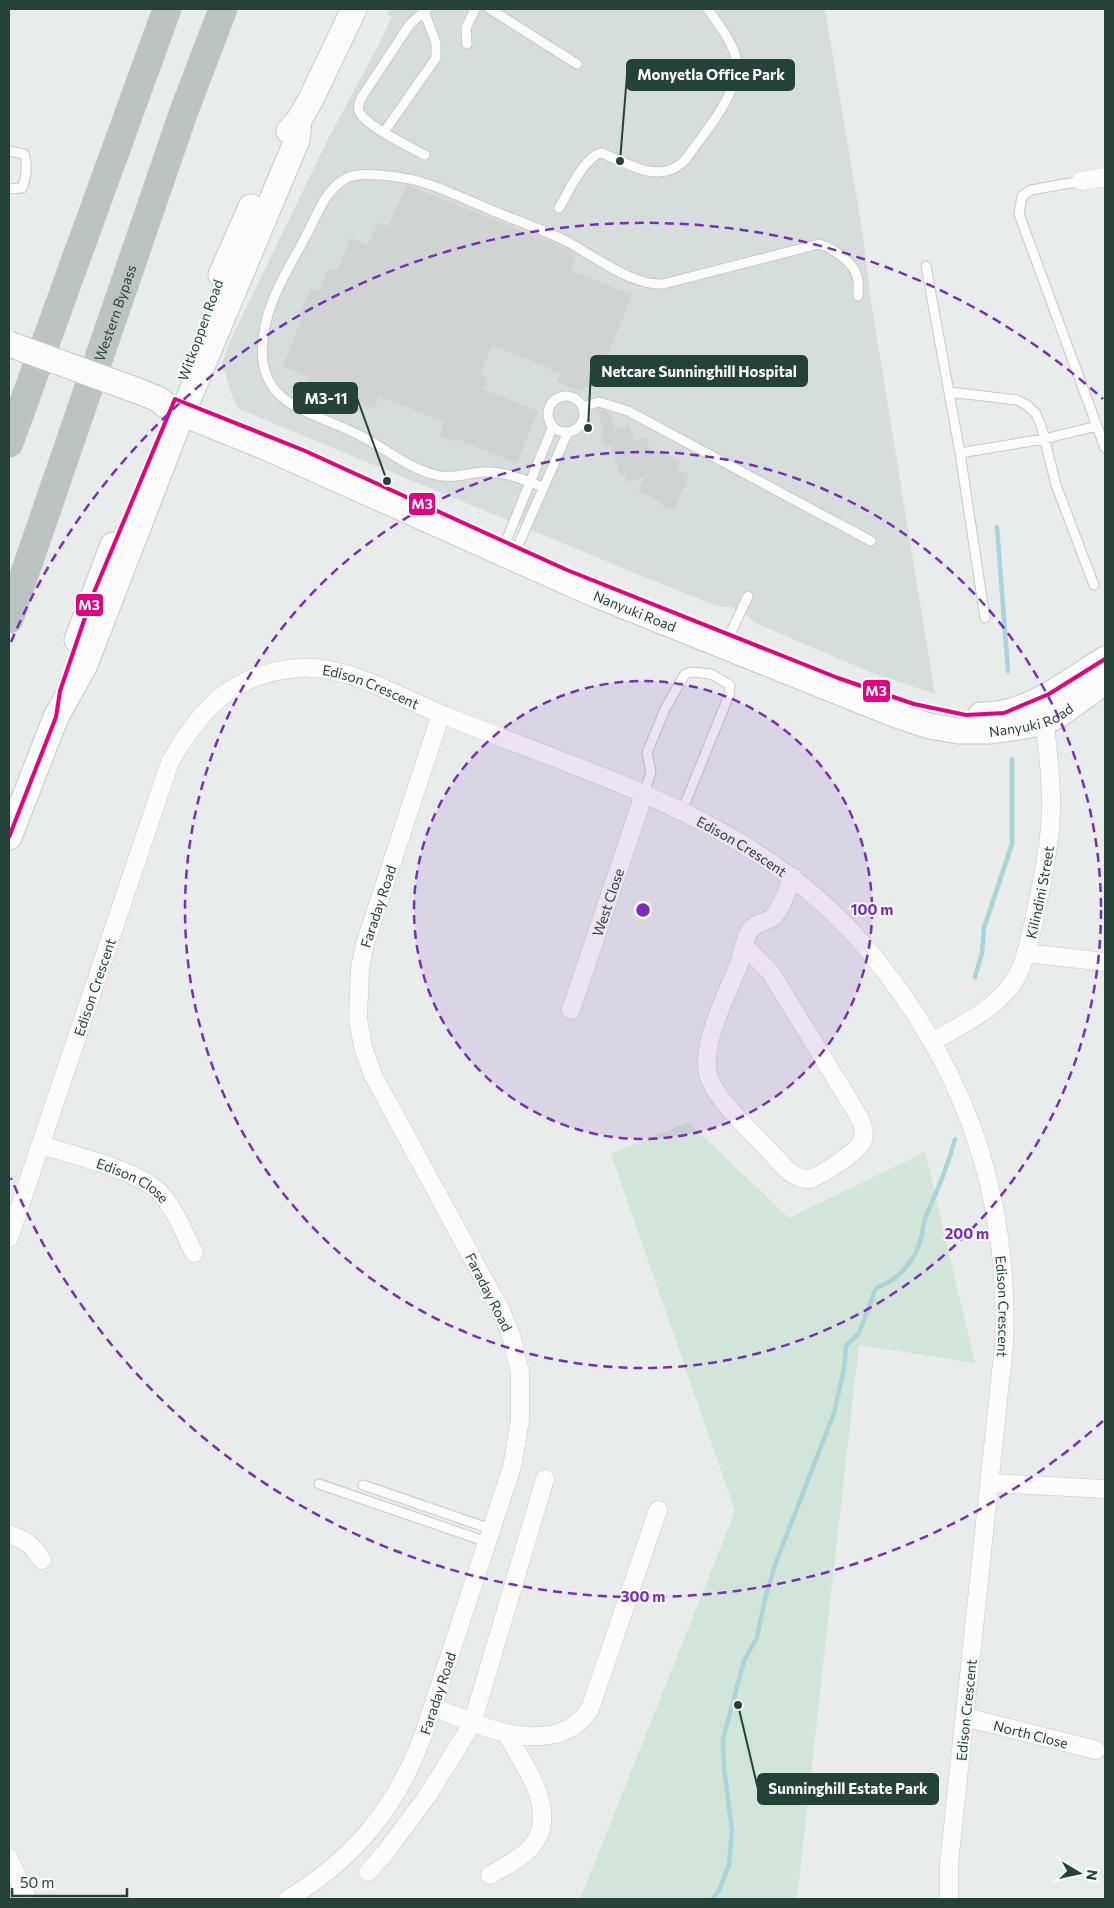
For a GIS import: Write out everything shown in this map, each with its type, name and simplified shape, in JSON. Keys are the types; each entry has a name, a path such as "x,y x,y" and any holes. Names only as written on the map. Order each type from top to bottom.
{"highway":[{"path":"9,443 167,9"},
{"name":"Western Bypass","path":"9,619 184,111 223,9"}],"main road":[{"name":"Witkoppen Road","path":"9,837 56,717 84,667 168,403 236,237 287,134 299,120 354,9"},
{"name":"Nanyuki Road","path":"9,344 365,476 509,551 727,640 932,709 955,714 1003,714 1043,710 1105,682"},
{"name":"Nanyuki Road","path":"1043,710 1105,659"}],"street":[{"path":"1081,181 1105,177"},
{"name":"Edison Crescent","path":"9,1238 170,762 182,740 210,704 249,679 275,672 317,668 343,673 440,714 644,794 713,825 763,855 793,878 860,940 888,976 932,1042 956,1085 977,1138 988,1175 1002,1256 1004,1344 950,1864 949,1899"},
{"name":"Kilindini Street","path":"932,1042 985,1010 1002,996 1012,984 1026,953 1046,858 1050,828 1051,795 1043,710"},
{"name":"Faraday Road","path":"288,1899 325,1875 365,1838 396,1794 407,1774 489,1536 517,1445 521,1396 517,1356 511,1336 488,1286 373,1075 363,1047 358,1018 360,968 365,944 440,714"},
{"name":"West Close","path":"571,1010 644,794"},
{"path":"744,945 771,973 855,1110 864,1130 863,1138 855,1150 810,1179 795,1176 748,1128 718,1093 710,1080 707,1068 710,1039 739,964 744,945 754,926 768,921 780,908 793,878"},
{"path":"1026,953 1105,962"},
{"name":"Edison Close","path":"41,1145 110,1168 144,1182 159,1192 169,1205 194,1253"},
{"path":"368,1872 386,1852 428,1795 472,1724 545,1479"},
{"path":"990,1483 1105,1490"},
{"path":"432,1706 472,1724 507,1735 537,1735 561,1732 574,1728 582,1722 590,1710 658,1510"},
{"path":"9,1534 34,1547 42,1560"},
{"name":"North Close","path":"965,1718 1096,1750"},
{"path":"490,1875 530,1849 540,1833 542,1819 538,1794 507,1735"},
{"path":"9,1858 27,1899"}],"lane":[{"path":"467,44 466,28 475,9"},
{"path":"490,9 577,64"},
{"path":"558,208 589,160 596,154 602,154 649,172 670,170 680,166 686,159 728,96 736,80 735,53 708,9"},
{"path":"384,132 436,58 436,43 425,10 410,24 360,102 360,114 384,132 425,155"},
{"path":"9,151 24,154 26,159 22,188 9,189"},
{"path":"543,487 496,472 482,472 454,477 432,474 418,469 347,428 298,410 272,387 263,359 262,343 270,309 291,263 330,192 347,177 358,175 402,178 432,185 563,240 611,267 650,283 663,284 819,244 837,253 852,267 858,280 858,296"},
{"path":"1081,181 1031,190 1022,196 1019,209 1020,220 1105,448"},
{"path":"926,266 950,392 985,618"},
{"path":"950,392 1017,400 1027,405 1036,414 1056,485 1094,585"},
{"path":"509,551 543,487 568,432 576,428 581,422 582,407 577,400 569,396 556,399 548,410 548,419 553,426 568,432"},
{"path":"582,407 599,402 628,410 871,541"},
{"path":"509,551 531,483 553,426"},
{"path":"960,453 1044,439 1097,426"},
{"path":"727,640 748,596"},
{"path":"644,794 651,772 648,753 677,684 685,674 692,672 711,674 730,684 729,695 682,811"},
{"path":"319,1484 489,1536"},
{"path":"363,1485 489,1536"}],"shaded area":[{"path":"390,9 825,9 862,228 871,302 935,694 875,674 755,623 748,616 731,607 717,606 649,579 239,409 234,402 222,363 230,341 330,135 392,17 387,14"}],"green space":[{"path":"688,1122 789,1218 925,1152 975,1363 859,1345 797,1899 580,1899 735,1511 611,1154"}],"building":[{"path":"407,185 564,247 576,254 570,270 632,295 594,389 585,386 582,392 557,382 560,374 551,371 552,369 492,345 480,375 488,378 483,389 538,411 517,463 454,438 453,442 439,436 444,422 379,396 374,408 365,405 308,382 310,378 283,366 302,318 298,317 311,288 319,291 328,268 337,271 351,238 368,245 378,222 388,226"},
{"path":"597,409 610,412 616,430 629,425 635,441 646,437 650,448 680,461 676,469 689,475 674,510 661,505 662,502 638,491 644,477 627,482 624,474 620,475 610,445 605,447 600,432 604,431"}],"waterway":[{"path":"997,527 1008,671"},
{"path":"975,977 982,953 984,928 1012,844 1012,759"},
{"path":"713,1899 720,1888 729,1865 732,1830 724,1768 723,1739 744,1661 757,1637 775,1565 834,1413 844,1369 846,1346 859,1333 876,1288 898,1275 915,1255 925,1219 955,1139"}],"transit line":[{"name":"M3","path":"9,837 56,717 60,691 92,597 175,399 303,450 567,570 838,678 914,704 966,715 1004,713 1049,694 1105,659"}],"place":[{"name":"Monyetla Office Park","path":"620,161"},
{"name":"Netcare Sunninghill Hospital","path":"588,428"},
{"name":"M3-11","path":"387,481"},
{"name":"Sunninghill Estate Park","path":"738,1705"}]}
